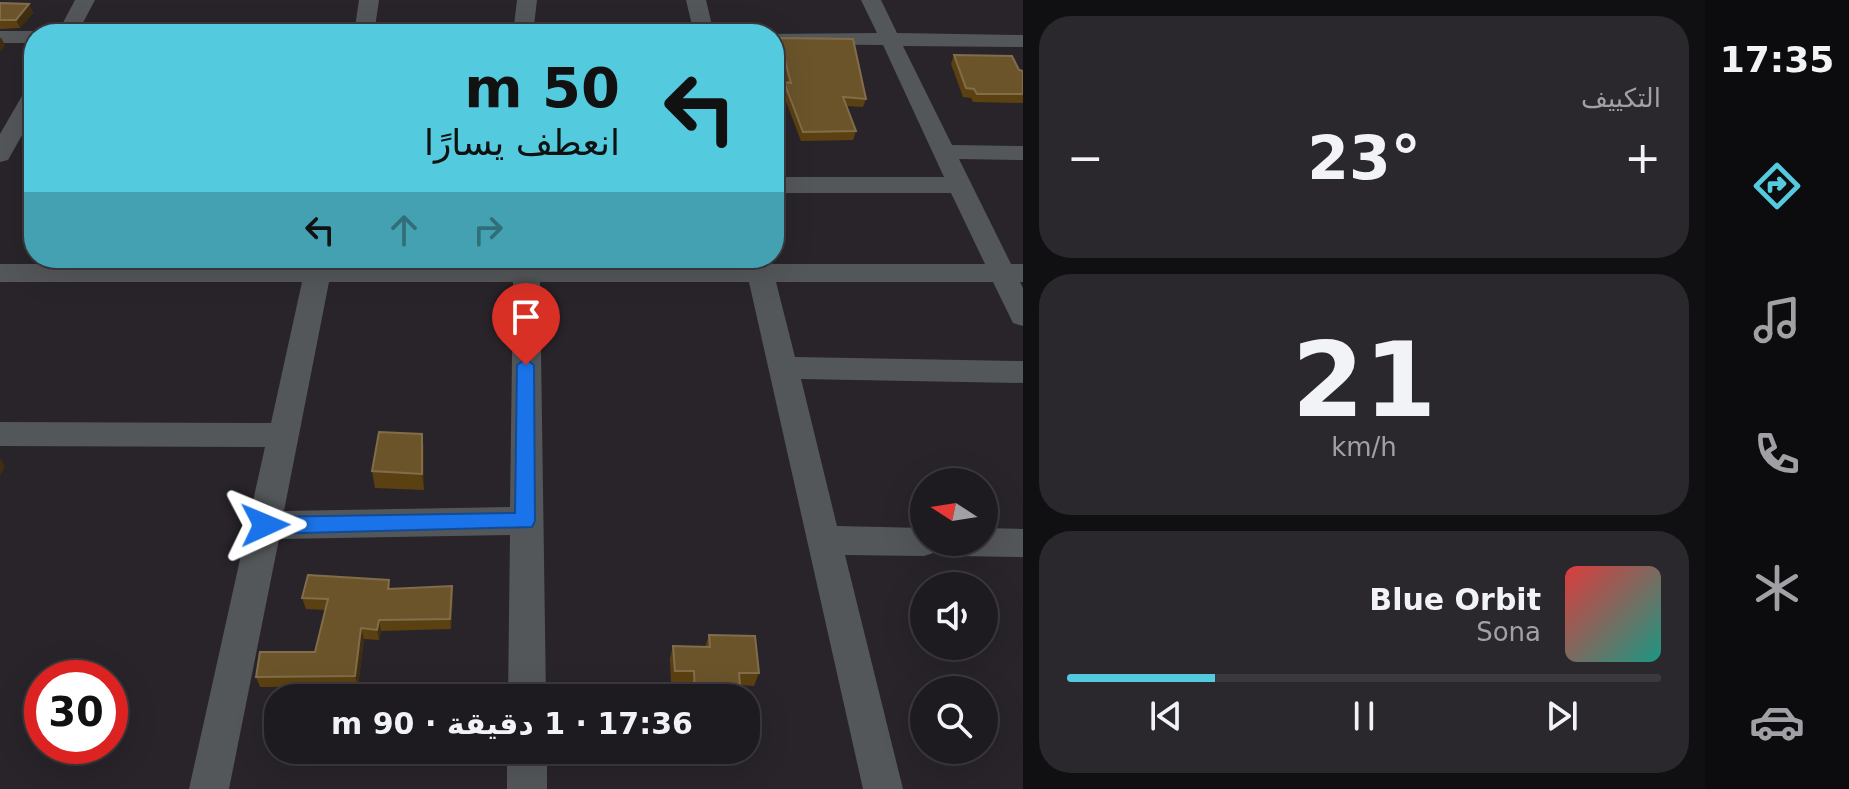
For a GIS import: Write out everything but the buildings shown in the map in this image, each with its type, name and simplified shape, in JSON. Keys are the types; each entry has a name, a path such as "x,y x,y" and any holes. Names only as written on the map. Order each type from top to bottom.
{"street":[{"path":"72,24 85,0"},
{"path":"365,24 369,0"},
{"path":"524,24 527,0"},
{"path":"696,0 702,24"},
{"path":"871,0 959,185 1012,273 1023,316"},
{"path":"0,37 24,37"},
{"path":"784,38 1023,41"},
{"path":"0,155 24,112"},
{"path":"944,152 1023,153"},
{"path":"784,185 959,185"},
{"path":"784,266 1012,273"},
{"path":"0,273 229,268"},
{"path":"209,789 320,268"},
{"path":"526,268 527,684"},
{"path":"760,268 883,789"},
{"path":"783,368 1023,372"},
{"path":"0,434 284,435"},
{"path":"265,525 525,521"},
{"path":"825,540 910,542"},
{"path":"998,543 1023,543"},
{"path":"527,764 527,789"}],"route":[{"path":"265,525 525,521 526,365"}]}
